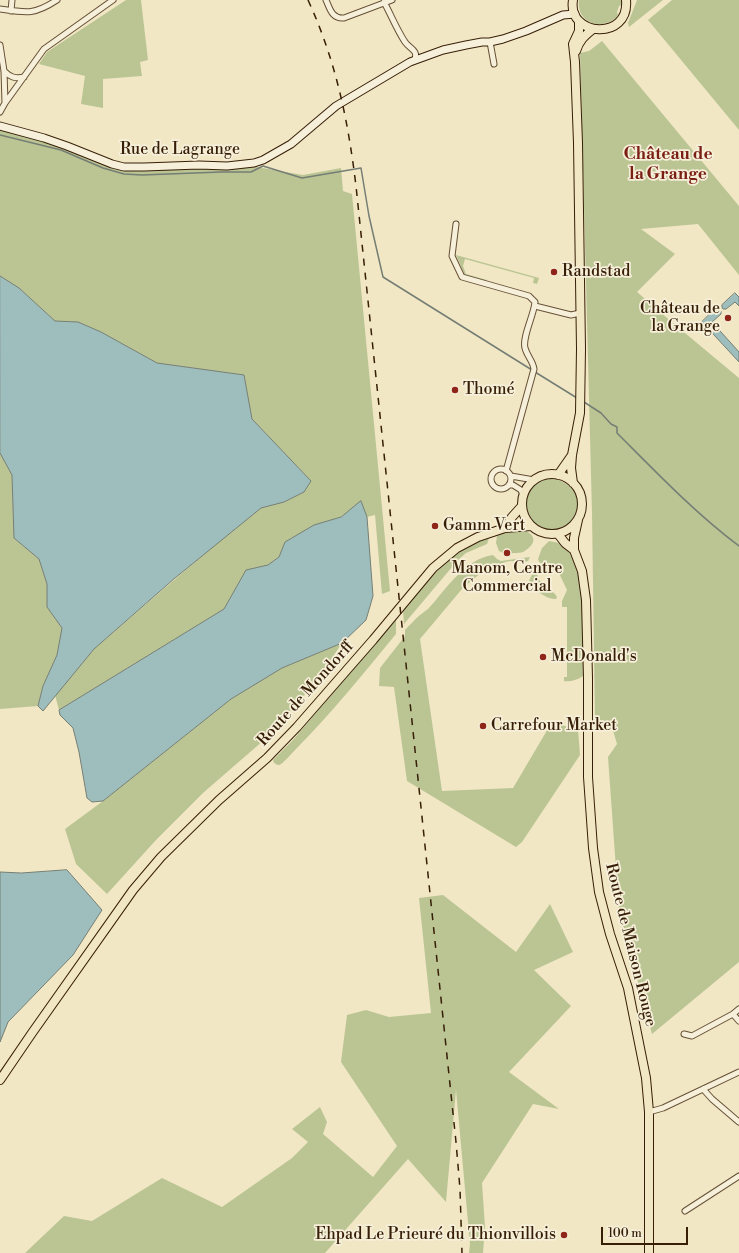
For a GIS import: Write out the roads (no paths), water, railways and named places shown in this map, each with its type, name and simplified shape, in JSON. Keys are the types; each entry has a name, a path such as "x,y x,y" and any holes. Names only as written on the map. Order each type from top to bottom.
{"main road":[{"path":"573,0 572,3 577,18 578,31 573,44 573,51 575,62 578,143 580,313 580,413 572,455 571,468 573,483"},
{"path":"577,18 593,30 606,30 617,24 624,14 628,1"},
{"path":"575,62 578,45 584,36 593,30"},
{"path":"558,475 572,455"},
{"path":"574,550 574,538 582,508 582,501 580,494 573,483 558,475 545,475 534,480 527,487 523,495 522,507 523,514 531,526 543,533 550,535 558,534 566,531 578,520"},
{"path":"505,528 512,517 522,507"},
{"name":"Route de Mondorff","path":"0,1080 32,1032 133,890 161,857 219,800 267,758 297,727 334,686 433,568 457,548 478,537 505,528 531,526"},
{"path":"558,534 565,543 574,550"},
{"name":"Route de Maison Rouge","path":"574,550 582,571 586,600 588,777 593,848 600,892 608,927 628,988 646,1078 649,1112 649,1253"}],"street":[{"path":"11,11 12,0"},
{"path":"0,9 28,12 36,11 57,0"},
{"path":"0,112 44,49 113,0"},
{"path":"326,0 335,18 338,19 392,0"},
{"path":"384,2 406,43 415,51 417,56 416,59"},
{"name":"Rue de Lagrange","path":"0,126 44,138 112,164 124,167 144,168 199,165 227,166 245,164 263,160 291,144 327,113 343,102 416,59 466,45 490,42 517,35 563,15 577,18"},
{"path":"490,42 494,64"},
{"path":"0,45 4,71 5,103"},
{"path":"4,71 17,79 24,77"},
{"path":"456,224 452,256 462,277 529,296 535,303 571,315 580,313"},
{"path":"506,471 534,369 533,362 525,349 524,341 535,303"},
{"path":"511,476 509,485 504,489 498,489 493,486 491,480 492,474 501,469 506,471 511,476 534,480"},
{"path":"509,485 513,485 521,490 523,495"},
{"path":"684,1034 692,1036 733,1014 739,1009"},
{"path":"733,1014 739,1022"},
{"path":"649,1112 662,1108 739,1072"},
{"path":"703,1089 712,1099 739,1122"},
{"path":"686,1211 739,1176"}],"water":[{"path":"0,276 19,288 55,321 78,322 101,332 157,363 244,375 252,419 311,481 304,492 284,502 261,508 175,578 94,649 43,711 38,706 43,686 57,655 62,628 47,607 47,584 39,559 14,538 12,475 0,453"},
{"path":"735,293 739,297 739,306 735,302 726,309 723,309 722,305"},
{"path":"716,308 721,311 721,314 712,322 739,352 739,362 702,322"},
{"path":"361,501 367,517 373,596 366,620 342,643 282,668 231,699 103,801 92,802 87,798 73,728 60,715 59,710 224,609 246,570 268,565 279,557 285,542 314,525 341,517"},
{"path":"67,870 102,910 73,955 8,1022 0,1042 0,872 21,873"}],"waterway":[{"path":"0,135 61,150 103,168 124,174 142,175 251,172 263,166 302,178 361,168 369,216 383,277 532,370"},
{"path":"535,372 577,398"},
{"path":"584,402 601,413 611,424 617,427 617,433 661,477 691,506 739,546"}],"railway":[{"path":"308,0 318,23 340,91 356,186 456,1142 460,1189 462,1253"}],"place":[{"name":"Randstad","path":"554,272"},
{"name":"Château de la Grange","path":"728,318"},
{"name":"Thomé","path":"455,390"},
{"name":"Gamm Vert","path":"435,526"},
{"name":"Manom, Centre Commercial","path":"507,553"},
{"name":"McDonald's","path":"543,657"},
{"name":"Carrefour Market","path":"483,726"},
{"name":"Ehpad Le Prieuré du Thionvillois","path":"564,1235"}],"district":[{"name":"Château de la Grange","path":"668,165"}]}
